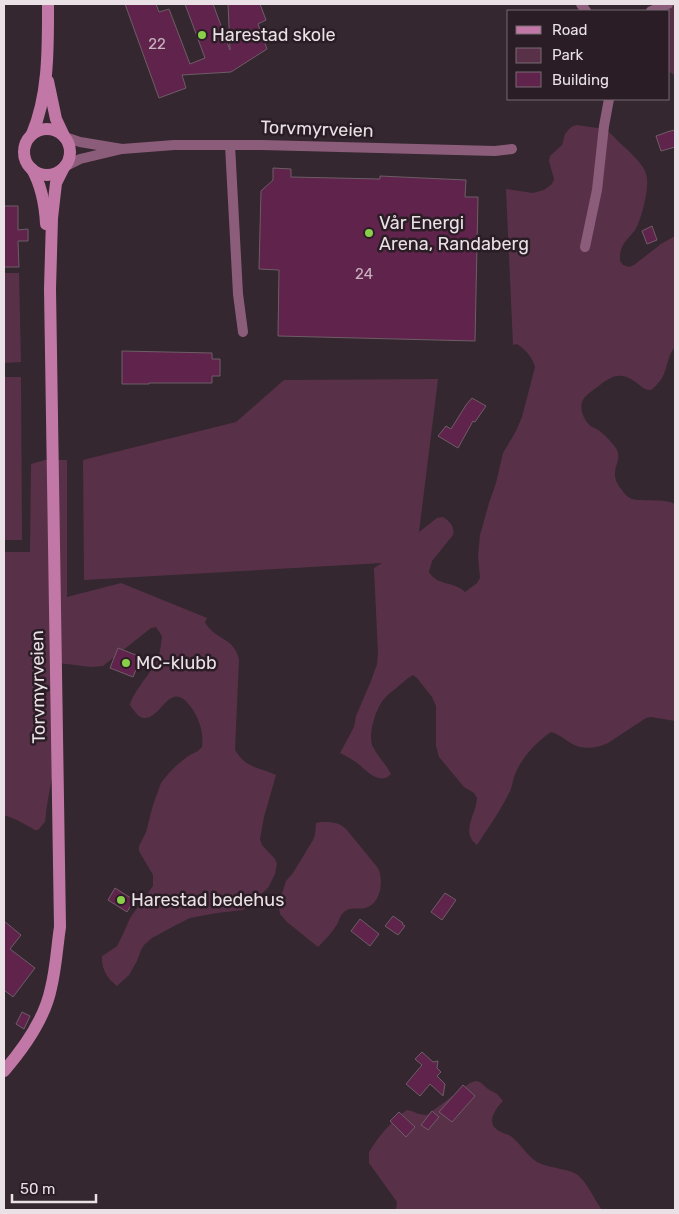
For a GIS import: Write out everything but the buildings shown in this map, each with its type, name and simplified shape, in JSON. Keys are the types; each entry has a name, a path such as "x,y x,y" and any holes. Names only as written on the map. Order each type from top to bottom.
{"main road":[{"path":"46,74 56,119 69,144 70,151 69,159 64,167 56,174 47,175 39,174 32,169 26,161 24,149 37,122 46,74 48,4"},
{"path":"32,134 44,129 52,129 64,136"},
{"name":"Torvmyrveien","path":"50,289 52,218 56,183 64,167"},
{"name":"Torvmyrveien","path":"4,1071 19,1054 40,1020 51,990 60,927 50,289 46,217 38,181 32,169"}],"street":[{"path":"653,10 668,4"},
{"path":"585,247 598,190 604,126 609,100"},
{"path":"64,136 80,142 122,150"},
{"name":"Torvmyrveien","path":"122,150 174,145 495,151 512,149"},
{"path":"230,145 238,294 244,332"},
{"path":"64,167 80,159 122,150"}],"green space":[{"path":"663,4 675,4 675,77 669,72 669,10 650,10"},
{"path":"578,125 607,131 635,157 647,176 647,190 640,219 620,254 620,261 623,265 629,267 634,265 661,244 675,236 675,347 670,354 662,378 651,390 623,376 614,377 605,381 588,394 583,400 581,407 587,422 604,434 617,450 618,459 615,478 626,495 634,500 663,501 675,504 675,721 651,717 646,718 608,743 593,747 573,745 551,732 534,746 520,764 509,793 477,845 472,840 469,829 477,798 474,793 464,787 439,757 436,746 436,706 432,697 413,675 384,699 373,722 371,742 391,774 387,777 378,778 340,753 354,727 356,716 377,664 374,568 382,563 84,580 83,460 236,422 284,380 438,379 419,532 437,518 443,517 451,524 453,535 432,561 429,572 441,582 456,586 465,592 477,583 480,578 478,557 480,535 503,453 522,417 535,367 526,351 517,344 513,345 506,189 533,193 544,190 552,184 554,179 549,161 550,156 562,145 565,134 569,129"},
{"path":"4,273 19,273 21,362 4,363"},
{"path":"4,377 21,377 22,540 4,540"},
{"path":"45,460 67,460 67,597 121,583 207,618 205,622 209,628 233,647 239,660 235,750 244,761 253,767 276,775 260,839 262,845 275,859 277,864 275,874 268,888 243,910 190,918 152,938 144,945 129,975 117,986 105,973 102,956 117,946 130,918 153,886 153,875 139,851 139,846 146,832 161,783 176,766 202,747 202,732 193,710 185,700 178,697 172,697 151,717 142,718 130,705 134,695 156,663 158,657 162,636 156,627 151,628 103,666 91,667 58,663 52,777 45,822 38,830 35,830 4,815 4,552 30,552 31,464"},
{"path":"331,822 346,829 378,868 381,885 375,902 365,908 346,911 332,932 318,947 287,922 280,914 279,908 286,881 313,840 316,823"},
{"path":"475,1081 480,1082 497,1094 503,1101 492,1118 495,1128 513,1138 537,1162 578,1175 602,1210 396,1210 397,1202 369,1163 369,1152 386,1129 407,1110 427,1115"}],"place":[{"name":"Harestad skole","path":"202,35"},
{"name":"Vår Energi Arena, Randaberg","path":"369,233"},
{"name":"MC-klubb","path":"126,663"},
{"name":"Harestad bedehus","path":"121,900"}]}
